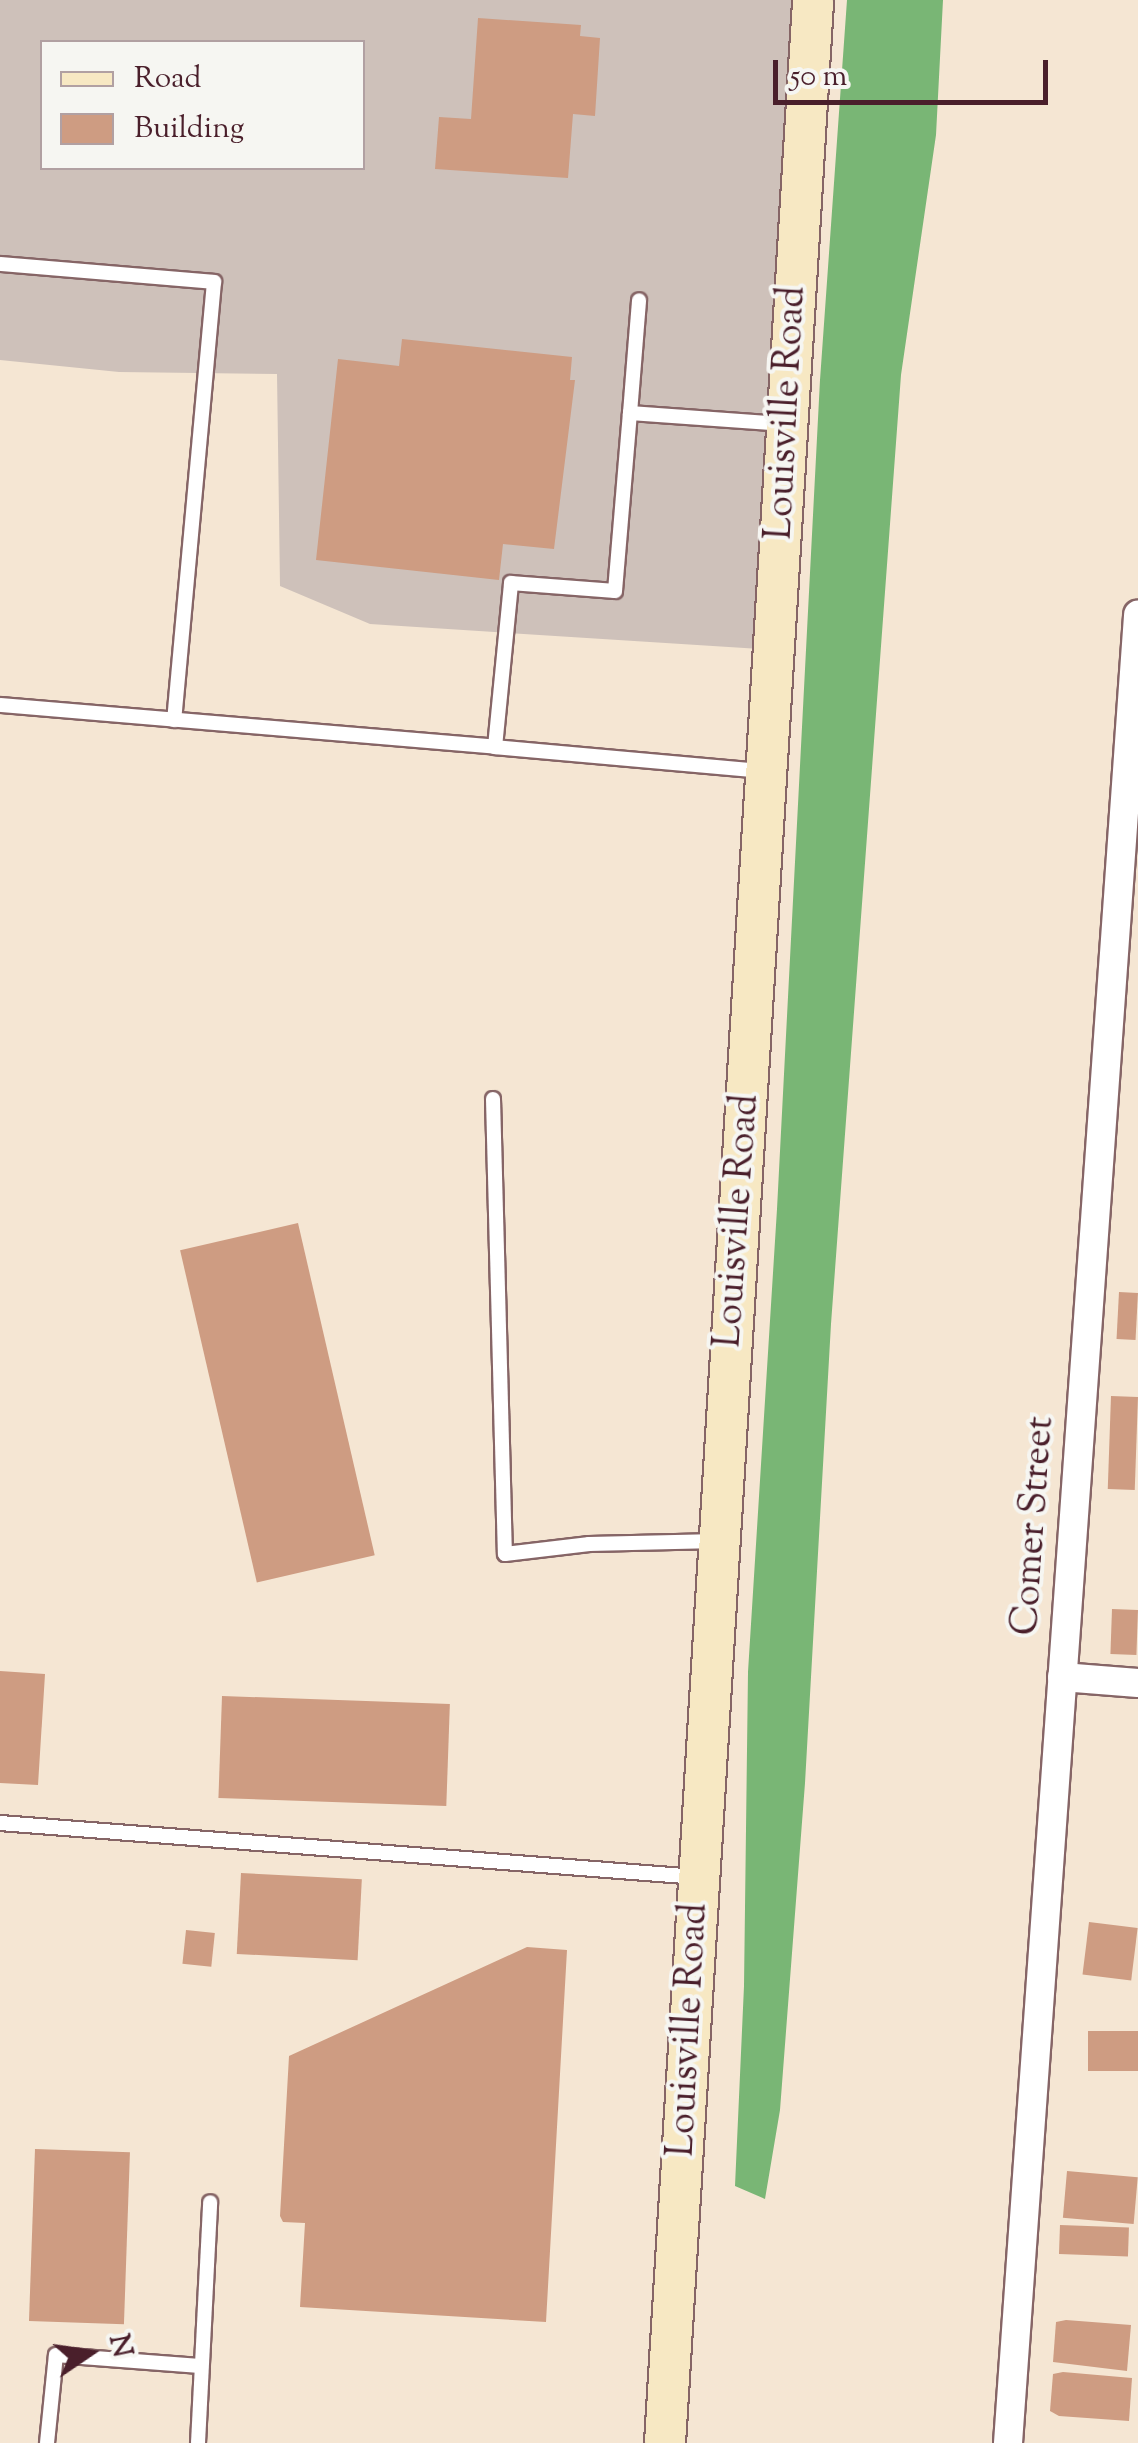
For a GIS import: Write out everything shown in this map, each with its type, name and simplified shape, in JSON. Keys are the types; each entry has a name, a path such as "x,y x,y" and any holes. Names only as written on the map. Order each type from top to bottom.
{"main road":[{"name":"Louisville Road","path":"664,2443 814,0"}],"street":[{"name":"Comer Street","path":"1008,2443 1062,1678 1132,794 1138,615"},
{"path":"1062,1678 1138,1683"}],"lane":[{"path":"0,264 214,282 174,720"},
{"path":"495,747 511,582 614,591 639,300"},
{"path":"630,413 788,424"},
{"path":"0,706 766,772"},
{"path":"492,1098 505,1554 589,1544 719,1541"},
{"path":"0,1823 699,1877"},
{"path":"198,2443 210,2202"},
{"path":"47,2443 56,2354 200,2366"}],"shaded area":[{"path":"0,0 815,0 774,650 370,624 280,586 277,374 119,372 0,360"}],"green space":[{"path":"847,0 943,0 936,135 901,375 831,1324 805,1783 780,2110 765,2199 735,2186 744,1986 748,1672 777,1209 820,380"}],"building":[{"path":"478,18 581,25 580,36 600,38 595,116 573,114 568,178 435,169 439,117 471,119"},
{"path":"402,339 572,357 570,380 575,380 554,549 503,544 499,580 316,560 338,359 399,366"},
{"path":"298,1223 375,1555 257,1582 180,1250"},
{"path":"1119,1292 1138,1293 1136,1340 1117,1339"},
{"path":"1111,1396 1138,1397 1135,1490 1108,1489"},
{"path":"1112,1609 1138,1610 1136,1655 1110,1654"},
{"path":"0,1671 45,1674 38,1785 0,1783"},
{"path":"222,1696 450,1704 446,1806 218,1798"},
{"path":"241,1873 362,1879 358,1960 237,1954"},
{"path":"1089,1922 1138,1928 1131,1981 1083,1975"},
{"path":"186,1930 215,1933 211,1967 182,1964"},
{"path":"527,1947 567,1950 546,2322 300,2307 305,2223 283,2222 280,2216 289,2056"},
{"path":"1088,2031 1138,2031 1138,2071 1088,2071"},
{"path":"35,2149 130,2152 124,2324 29,2321"},
{"path":"1067,2171 1138,2177 1134,2224 1063,2218"},
{"path":"1060,2225 1129,2227 1128,2256 1059,2254"},
{"path":"1056,2322 1131,2325 1127,2371 1053,2362"},
{"path":"1053,2374 1132,2378 1129,2421 1059,2416 1050,2411"}]}
